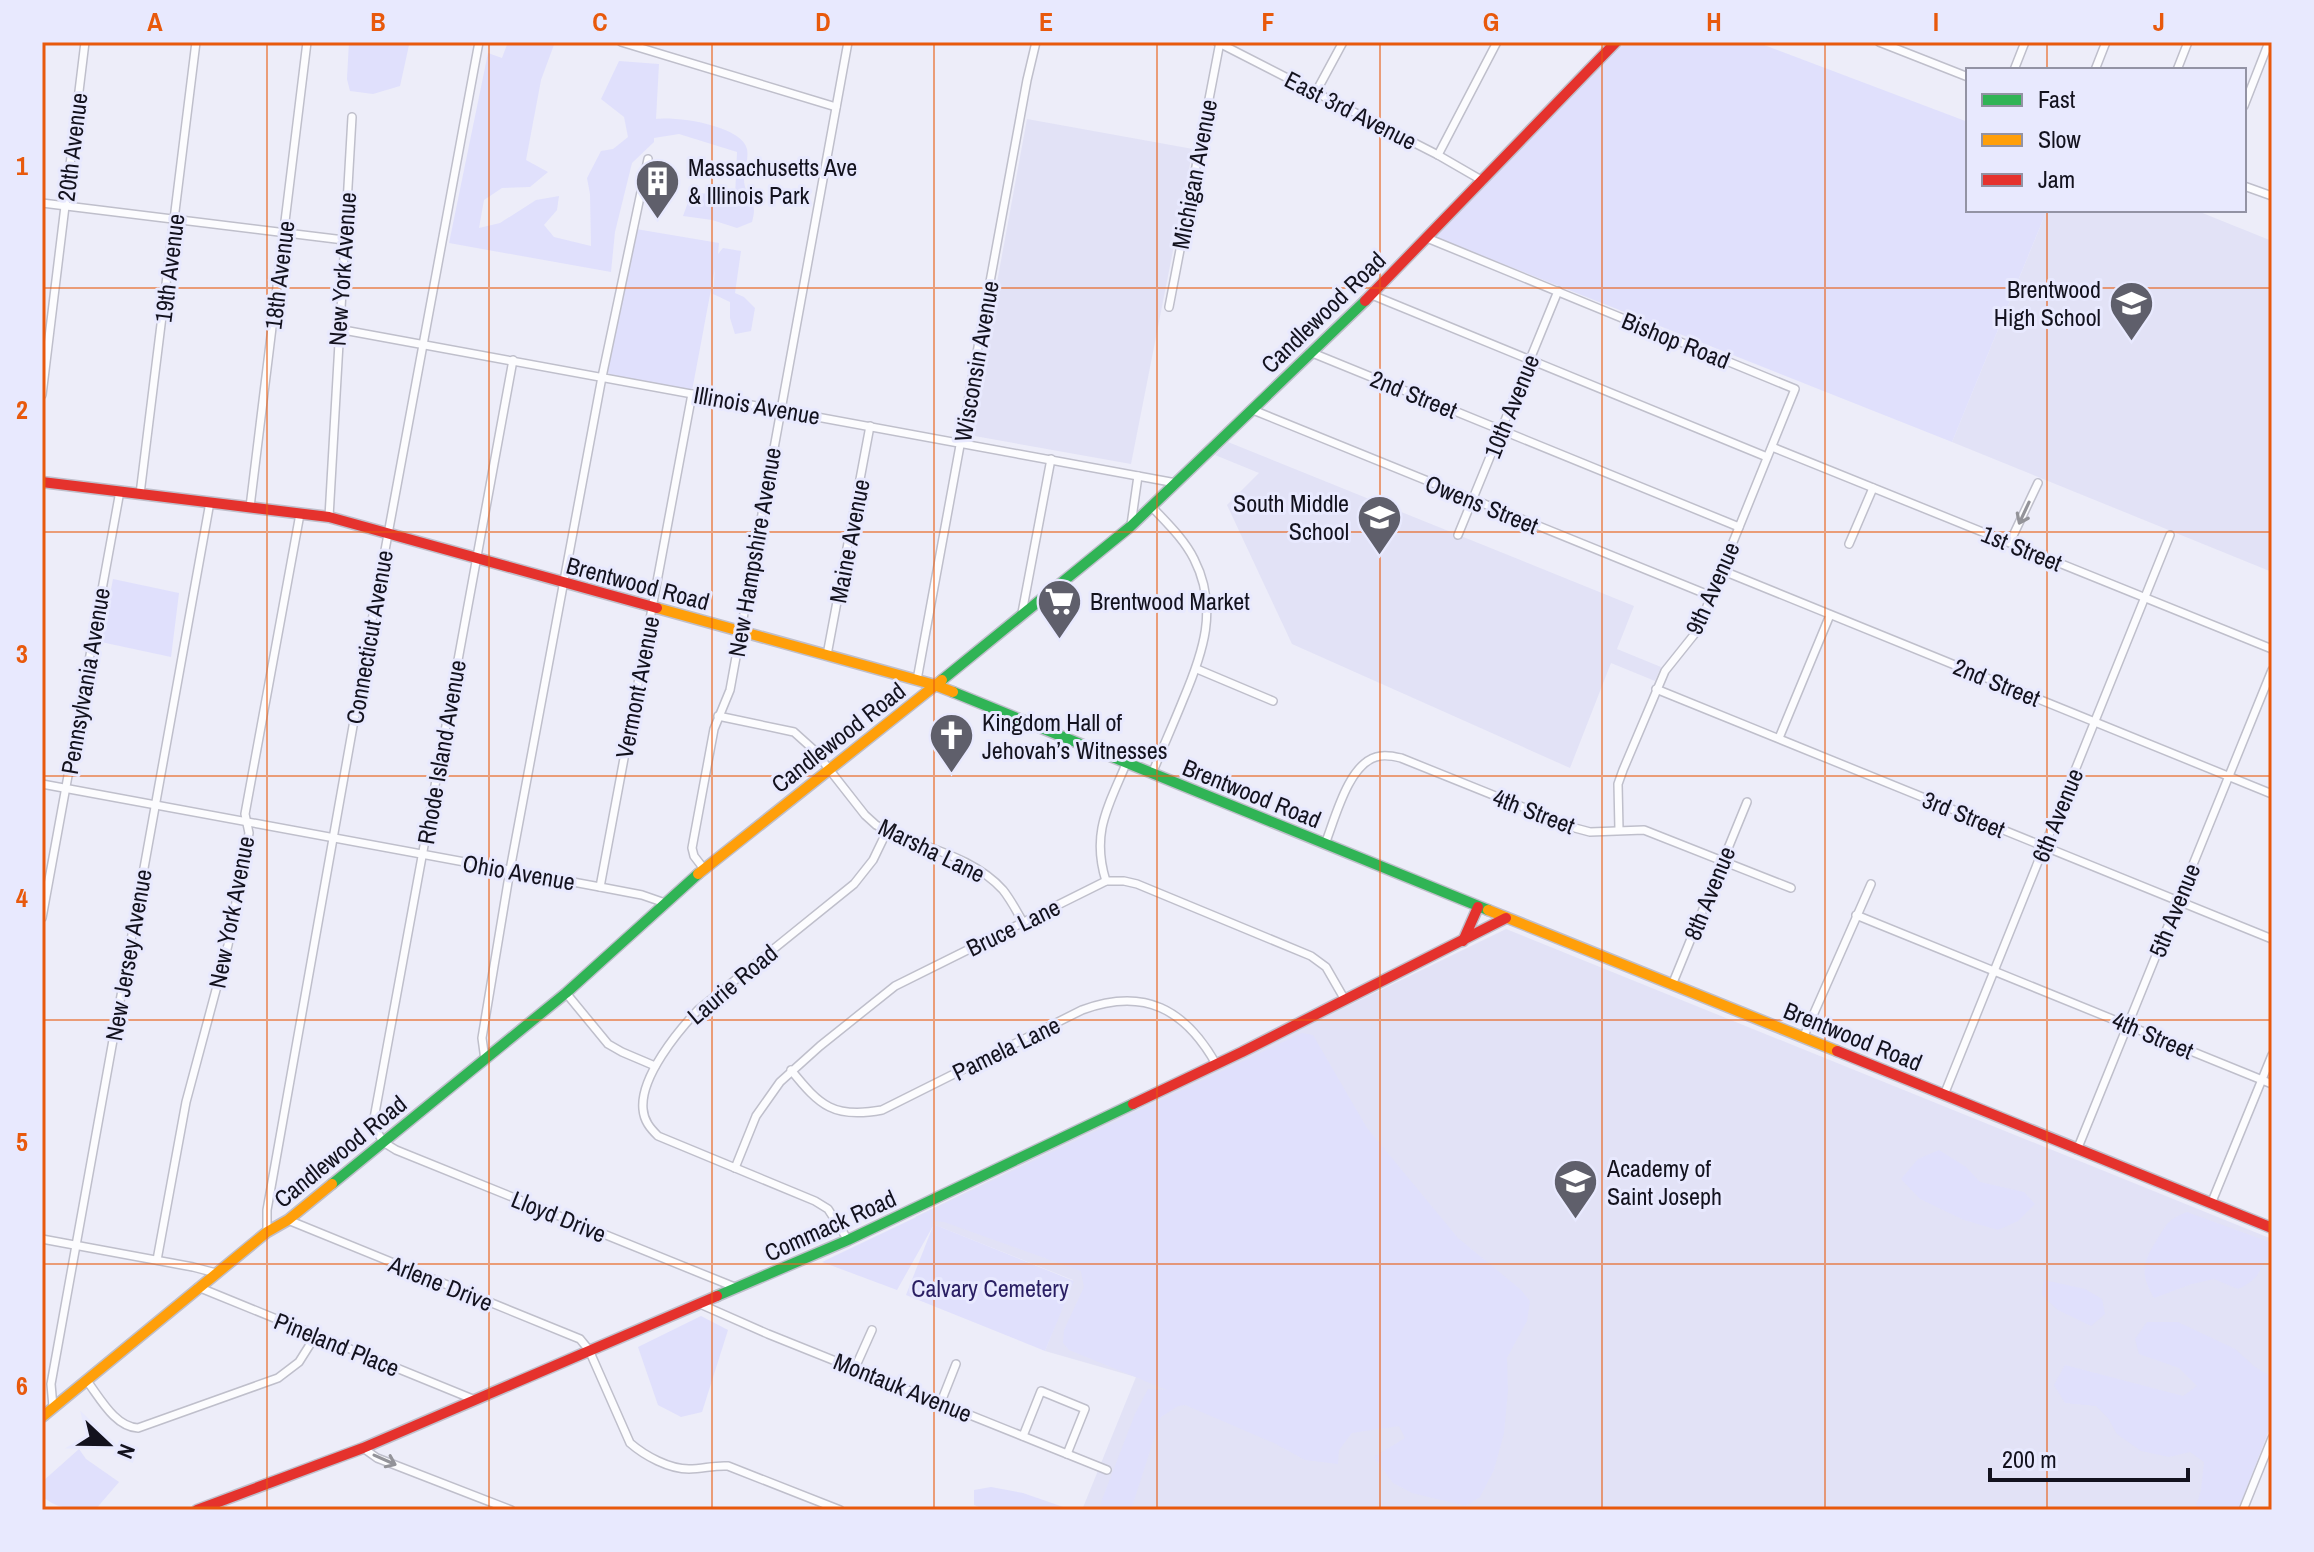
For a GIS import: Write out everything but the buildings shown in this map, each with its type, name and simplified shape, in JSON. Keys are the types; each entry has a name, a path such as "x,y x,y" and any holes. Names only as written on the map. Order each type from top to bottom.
{"street":[{"name":"20th Avenue","path":"42,395 85,42"},
{"name":"19th Avenue","path":"140,494 196,42"},
{"name":"18th Avenue","path":"250,507 307,42"},
{"name":"Connecticut Avenue","path":"267,1232 267,1210 479,42"},
{"path":"621,42 836,107"},
{"path":"660,54 662,42"},
{"name":"New Hampshire Avenue","path":"704,869 692,848 718,716 730,690 848,42"},
{"name":"Wisconsin Avenue","path":"917,680 1036,42"},
{"path":"1316,92 1343,42"},
{"path":"1438,155 1497,42"},
{"name":"Candlewood Road","path":"42,1417 198,1287 267,1232 288,1220 566,993 704,869 1130,527 1372,295 1616,42"},
{"path":"1879,42 1966,76"},
{"path":"2015,68 2025,42"},
{"path":"2096,68 2106,42"},
{"path":"2178,68 2188,42"},
{"path":"2246,101 2269,42"},
{"name":"East 3rd Avenue","path":"1219,43 1483,181"},
{"name":"Michigan Avenue","path":"1169,307 1219,43"},
{"name":"New York Avenue","path":"329,517 352,117"},
{"path":"485,1060 482,1038 510,870 602,377 648,159"},
{"path":"2246,187 2272,196"},
{"path":"42,203 344,240"},
{"name":"Bishop Road","path":"1427,238 1795,389"},
{"name":"10th Avenue","path":"1458,535 1558,291"},
{"path":"1372,295 1767,457"},
{"name":"Illinois Avenue","path":"338,329 1176,483"},
{"name":"2nd Street","path":"1310,352 1739,527"},
{"name":"Rhode Island Avenue","path":"383,1142 373,1124 513,360"},
{"name":"9th Avenue","path":"1619,830 1618,784 1656,689 1673,659 1697,631 1795,389"},
{"name":"Vermont Avenue","path":"600,887 692,394"},
{"name":"Owens Street","path":"1253,410 1711,596"},
{"name":"Maine Avenue","path":"827,655 870,426"},
{"name":"1st Street","path":"1772,447 2272,649"},
{"path":"1022,613 1051,459"},
{"path":"1130,527 1138,476"},
{"name":"Brentwood Road","path":"42,482 329,517 935,685 2272,1228"},
{"path":"2010,542 2038,483"},
{"path":"1849,544 1873,488"},
{"name":"Pennsylvania Avenue","path":"42,918 120,491"},
{"name":"New Jersey Avenue","path":"53,1407 51,1384 210,502"},
{"path":"1152,507 1193,557 1208,607 1208,623 1197,669 1152,774"},
{"name":"New York Avenue","path":"157,1260 186,1102 228,945 249,833 245,814 300,514"},
{"name":"6th Avenue","path":"1944,1095 2170,535"},
{"name":"2nd Street","path":"1721,570 2272,794"},
{"path":"1779,738 1830,615"},
{"path":"1197,669 1273,701"},
{"name":"5th Avenue","path":"2077,1150 2272,670"},
{"name":"3rd Street","path":"1656,689 2272,939"},
{"name":"Marsha Lane","path":"718,716 794,732 805,741 865,815 887,831 977,868 1006,893 1023,922"},
{"name":"4th Street","path":"1325,844 1357,769 1377,756 1389,755 1575,828 1590,832 1644,830 1791,888"},
{"path":"1126,764 1099,835 1099,853 1106,881 1137,884 1311,956 1326,967 1345,1000"},
{"name":"Ohio Avenue","path":"42,784 642,895 665,903"},
{"name":"8th Avenue","path":"1672,985 1747,802"},
{"name":"Laurie Road","path":"848,1240 828,1209 815,1201 658,1136 646,1123 642,1107 655,1066 670,1042 698,1010 854,884 873,860 887,831"},
{"name":"Bruce Lane","path":"735,1168 756,1116 768,1096 791,1070 895,986 1106,881"},
{"path":"1803,1038 1871,884"},
{"path":"1463,941 1478,907"},
{"name":"4th Street","path":"1856,915 2272,1084"},
{"name":"Commack Road","path":"197,1510 363,1448 848,1240 1216,1064 1506,918"},
{"path":"566,993 608,1044 655,1066"},
{"name":"Pamela Lane","path":"791,1070 819,1101 832,1108 847,1113 882,1110 1082,1010 1121,1001 1158,1006 1175,1015 1191,1027 1216,1064"},
{"path":"2211,1204 2272,1055"},
{"name":"Lloyd Drive","path":"383,1142 396,1150 737,1288"},
{"name":"Arlene Drive","path":"288,1220 580,1339 589,1350"},
{"path":"42,1239 216,1273"},
{"name":"Pineland Place","path":"198,1287 475,1400"},
{"name":"Montauk Avenue","path":"700,1304 1107,1470"},
{"path":"855,1368 872,1330"},
{"path":"87,1381 117,1420 127,1428 138,1428 278,1378 299,1362 316,1335"},
{"path":"589,1350 630,1443 641,1452 688,1469 728,1466 840,1510"},
{"path":"941,1402 956,1364"},
{"path":"1023,1436 1041,1391 1085,1409 1067,1454"},
{"path":"2255,1510 2244,1508 2272,1438"},
{"path":"363,1448 377,1458 490,1506 511,1510"}],"shaded area":[{"path":"1027,119 1193,149 1131,464 969,435"},
{"name":"Brentwood High School","path":"2046,212 2200,212 2272,241 2272,572 1952,442"},
{"name":"South Middle School","path":"1228,442 1634,606 1617,649 1661,667 1655,681 1611,663 1570,768 1292,644 1227,505 1259,473 1215,455"},
{"name":"Academy of Saint Joseph","path":"1506,929 2272,1239 2272,1415 2234,1510 1082,1510 1136,1377 1045,1351 1073,1280 915,1217"}],"green space":[{"path":"349,42 402,42 409,45 400,86 373,94 350,91 347,79"},
{"path":"508,42 555,42 541,80 526,160 548,172 530,187 502,188 484,200 479,228 500,223 536,200 559,196 557,210 544,225 554,237 591,246 587,178 601,151 613,149 628,137 624,117 601,99 619,61 659,64 656,119 707,124 721,128 742,141 747,149 744,180 754,208 752,222 737,228 683,216 691,194 714,193 735,197 737,152 679,134 654,138 654,142 632,163 615,232 611,272 449,243 488,53 502,58"},
{"path":"1625,42 1756,42 1966,121 1966,212 2046,212 1952,442 1435,237"},
{"path":"636,229 719,243 718,254 723,248 741,251 735,293 755,308 751,331 735,334 730,318 730,302 713,294 715,268 692,391 612,376 605,370"},
{"path":"113,579 179,593 171,657 101,642"},
{"name":"Calvary Cemetery","path":"1302,1033 1313,1035 1367,1128 1458,1238 1520,1289 1530,1301 1527,1321 1507,1358 1504,1433 1494,1470 1480,1497 1466,1506 1412,1493 1393,1483 1374,1457 1405,1438 1399,1426 1352,1433 1339,1450 1338,1464 1305,1460 1274,1443 1185,1405 1161,1417 1131,1510 1098,1510 1135,1414 1148,1389 1167,1390 1069,1350 1063,1343 1064,1330 1084,1287 1081,1271 944,1222 935,1221 933,1224 1074,1281 1045,1351 906,1295 933,1226 897,1290 822,1262"},
{"path":"1939,1150 1966,1167 1980,1182 2024,1192 2035,1204 2018,1221 1998,1230 1964,1220 1920,1199 1901,1179 1918,1159"},
{"path":"2187,1212 2272,1243 2272,1253 2256,1277 2238,1289 2214,1279 2154,1298 2146,1281 2146,1261 2167,1225"},
{"path":"2044,1280 2085,1289 2102,1299 2105,1314 2091,1326 2058,1310 2042,1295"},
{"path":"701,1316 728,1330 702,1412 681,1417 658,1405 638,1347"},
{"path":"2147,1322 2178,1322 2235,1349 2272,1377 2272,1423 2238,1510 2195,1510 2204,1462 2190,1452 2169,1457 2141,1451 2117,1434 2096,1406 2065,1403 2054,1385 2065,1365 2183,1396 2197,1386 2179,1368 2139,1354 2135,1339"},
{"path":"79,1449 86,1459 119,1482 95,1510 61,1507 42,1496 42,1482"},
{"path":"991,1487 1023,1493 1072,1510 986,1510 974,1505 974,1490"}],"traffic: fast":[{"path":"942,680 1130,527 1365,301"},
{"path":"953,692 1488,910"},
{"path":"332,1184 566,993 698,874"},
{"path":"717,1296 848,1240 1133,1104"}],"traffic: slow":[{"path":"657,608 953,692"},
{"path":"698,874 942,680"},
{"path":"1488,910 1837,1051"},
{"path":"42,1417 267,1232 288,1220 332,1184"}],"traffic: jam":[{"path":"1365,301 1616,42"},
{"path":"42,482 329,517 657,608"},
{"path":"1463,941 1478,907"},
{"path":"1133,1104 1506,918"},
{"path":"1837,1051 2272,1228"},
{"path":"197,1510 363,1448 717,1296"}],"place":[{"name":"Massachusetts Ave & Illinois Park","path":"657,220"},
{"name":"Brentwood High School","path":"2132,342"},
{"name":"South Middle School","path":"1380,556"},
{"name":"Brentwood Market","path":"1059,640"},
{"name":"Kingdom Hall of Jehovah’s Witnesses","path":"951,775"},
{"name":"Academy of Saint Joseph","path":"1576,1221"}]}
